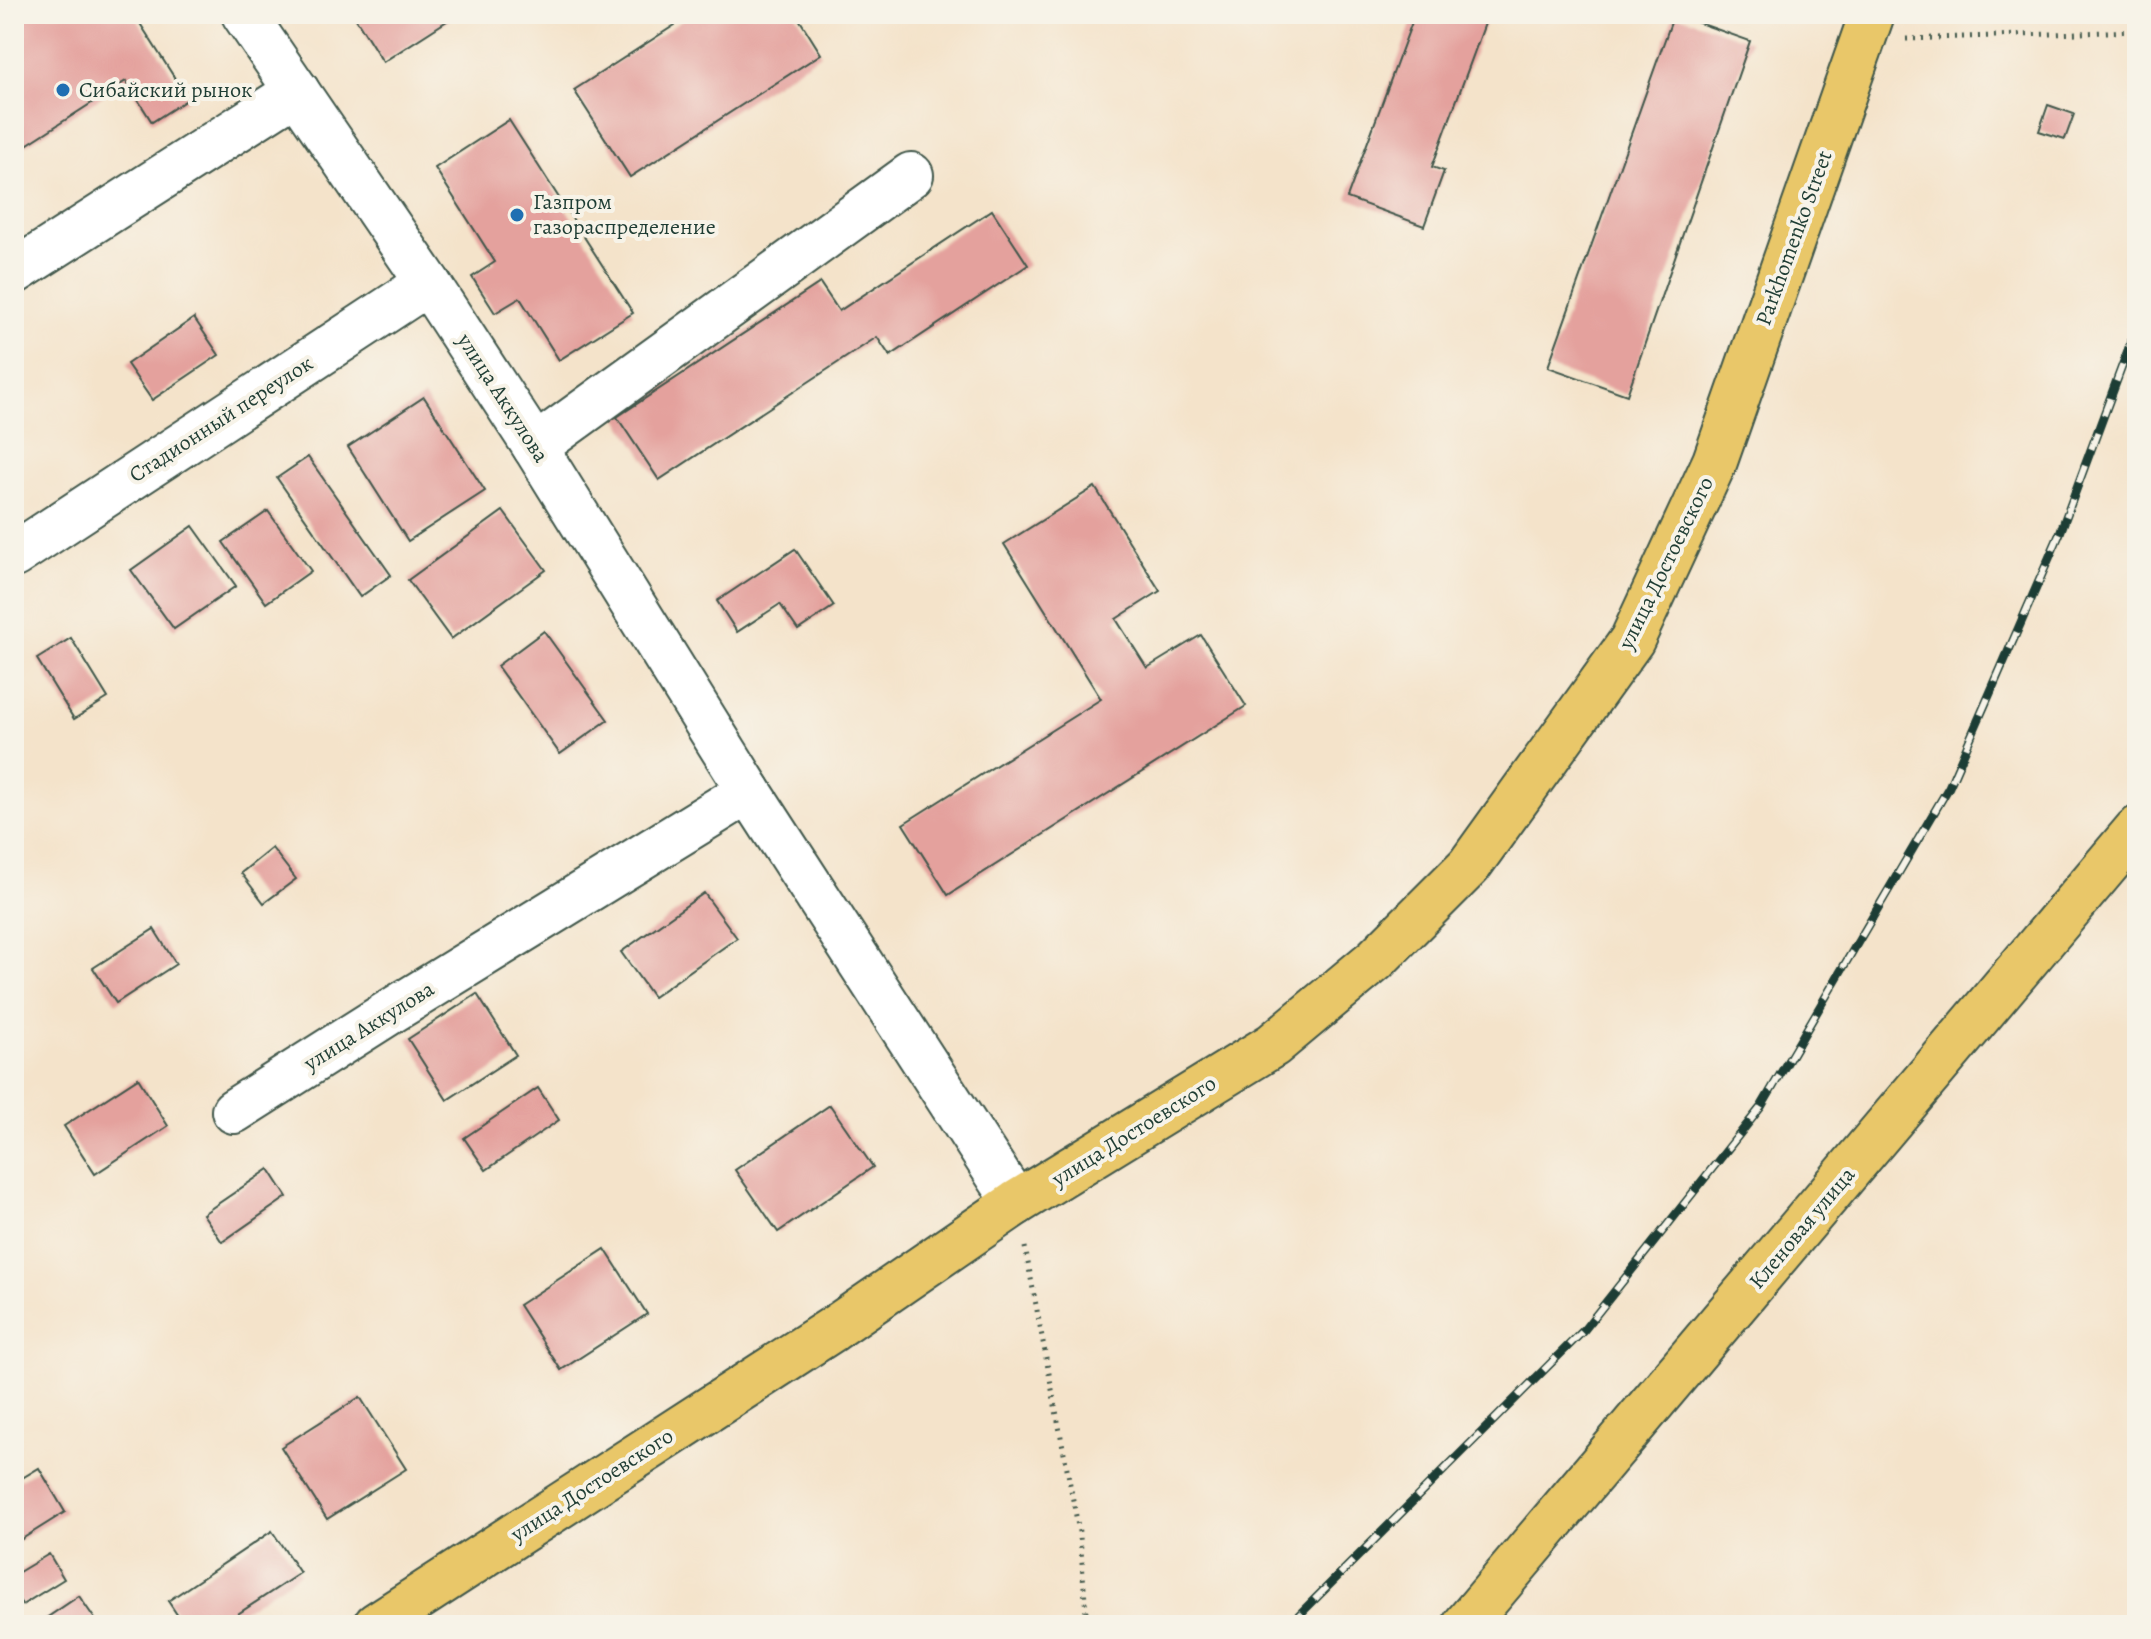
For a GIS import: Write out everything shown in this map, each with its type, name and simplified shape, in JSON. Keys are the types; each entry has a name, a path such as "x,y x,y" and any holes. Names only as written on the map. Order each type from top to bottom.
{"main road":[{"name":"Parkhomenko Street","path":"1715,461 1868,26"},
{"name":"улица Достоевского","path":"376,1625 833,1329 1016,1203 1273,1045 1375,960 1469,866 1632,640 1715,461"},
{"name":"Кленовая улица","path":"1465,1625 2137,829"}],"street":[{"name":"улица Аккулова","path":"244,14 428,283 535,447 749,791 1016,1203"},
{"path":"14,272 297,91"},
{"path":"535,447 911,175"},
{"name":"Стадионный переулок","path":"15,551 428,283"},
{"name":"улица Аккулова","path":"234,1111 749,791"}],"path":[{"path":"1868,26 2137,31"},
{"path":"1016,1203 1080,1537 1087,1625"}],"building":[{"name":"Сибайский рынок","path":"14,14 134,14 188,99 152,122 126,81 14,153"},
{"path":"353,14 447,14 450,19 383,62"},
{"path":"692,14 796,14 821,54 630,177 574,90"},
{"path":"1415,14 1502,14 1499,22 1487,18 1432,167 1444,171 1424,226 1347,198"},
{"path":"1674,14 1750,41 1627,395 1548,367"},
{"path":"2048,105 2074,114 2065,139 2039,131"},
{"name":"Газпром газораспределение","path":"509,120 633,313 559,360 520,298 495,313 472,277 495,262 435,168"},
{"path":"992,210 1028,265 890,356 877,337 659,480 617,417 820,283 839,311"},
{"path":"194,318 219,355 152,400 127,364"},
{"path":"424,397 485,491 408,541 348,447"},
{"path":"308,457 391,575 360,597 277,478"},
{"path":"1095,487 1160,591 1116,619 1147,668 1201,635 1246,706 948,895 903,824 1101,699 1004,544"},
{"path":"268,511 311,571 266,603 223,542"},
{"path":"503,511 546,570 451,639 408,580"},
{"path":"193,526 236,586 174,629 131,570"},
{"path":"795,549 834,606 798,630 780,604 737,632 717,601"},
{"path":"544,631 608,720 560,754 497,666"},
{"path":"71,638 108,698 74,719 37,659"},
{"path":"272,848 296,879 264,903 241,873"},
{"path":"704,893 737,938 653,997 621,952"},
{"path":"154,929 176,964 116,1003 93,968"},
{"path":"477,994 516,1055 447,1100 408,1039"},
{"path":"138,1078 168,1126 95,1174 64,1126"},
{"path":"538,1088 559,1120 486,1170 464,1138"},
{"path":"830,1105 873,1167 778,1232 735,1170"},
{"path":"269,1169 287,1197 222,1242 203,1214"},
{"path":"605,1249 647,1314 561,1370 519,1305"},
{"path":"360,1397 406,1469 327,1519 281,1447"},
{"path":"39,1468 65,1512 14,1544 14,1483"},
{"path":"272,1531 300,1573 221,1625 184,1625 168,1601"},
{"path":"49,1554 64,1579 22,1605 14,1591 14,1575"},
{"path":"79,1596 99,1625 36,1625"}],"railway":[{"path":"1289,1625 1584,1330 1761,1107 1949,787 2060,533 2137,326"}],"place":[{"name":"Сибайский рынок","path":"63,90"},
{"name":"Газпром газораспределение","path":"517,215"}]}
